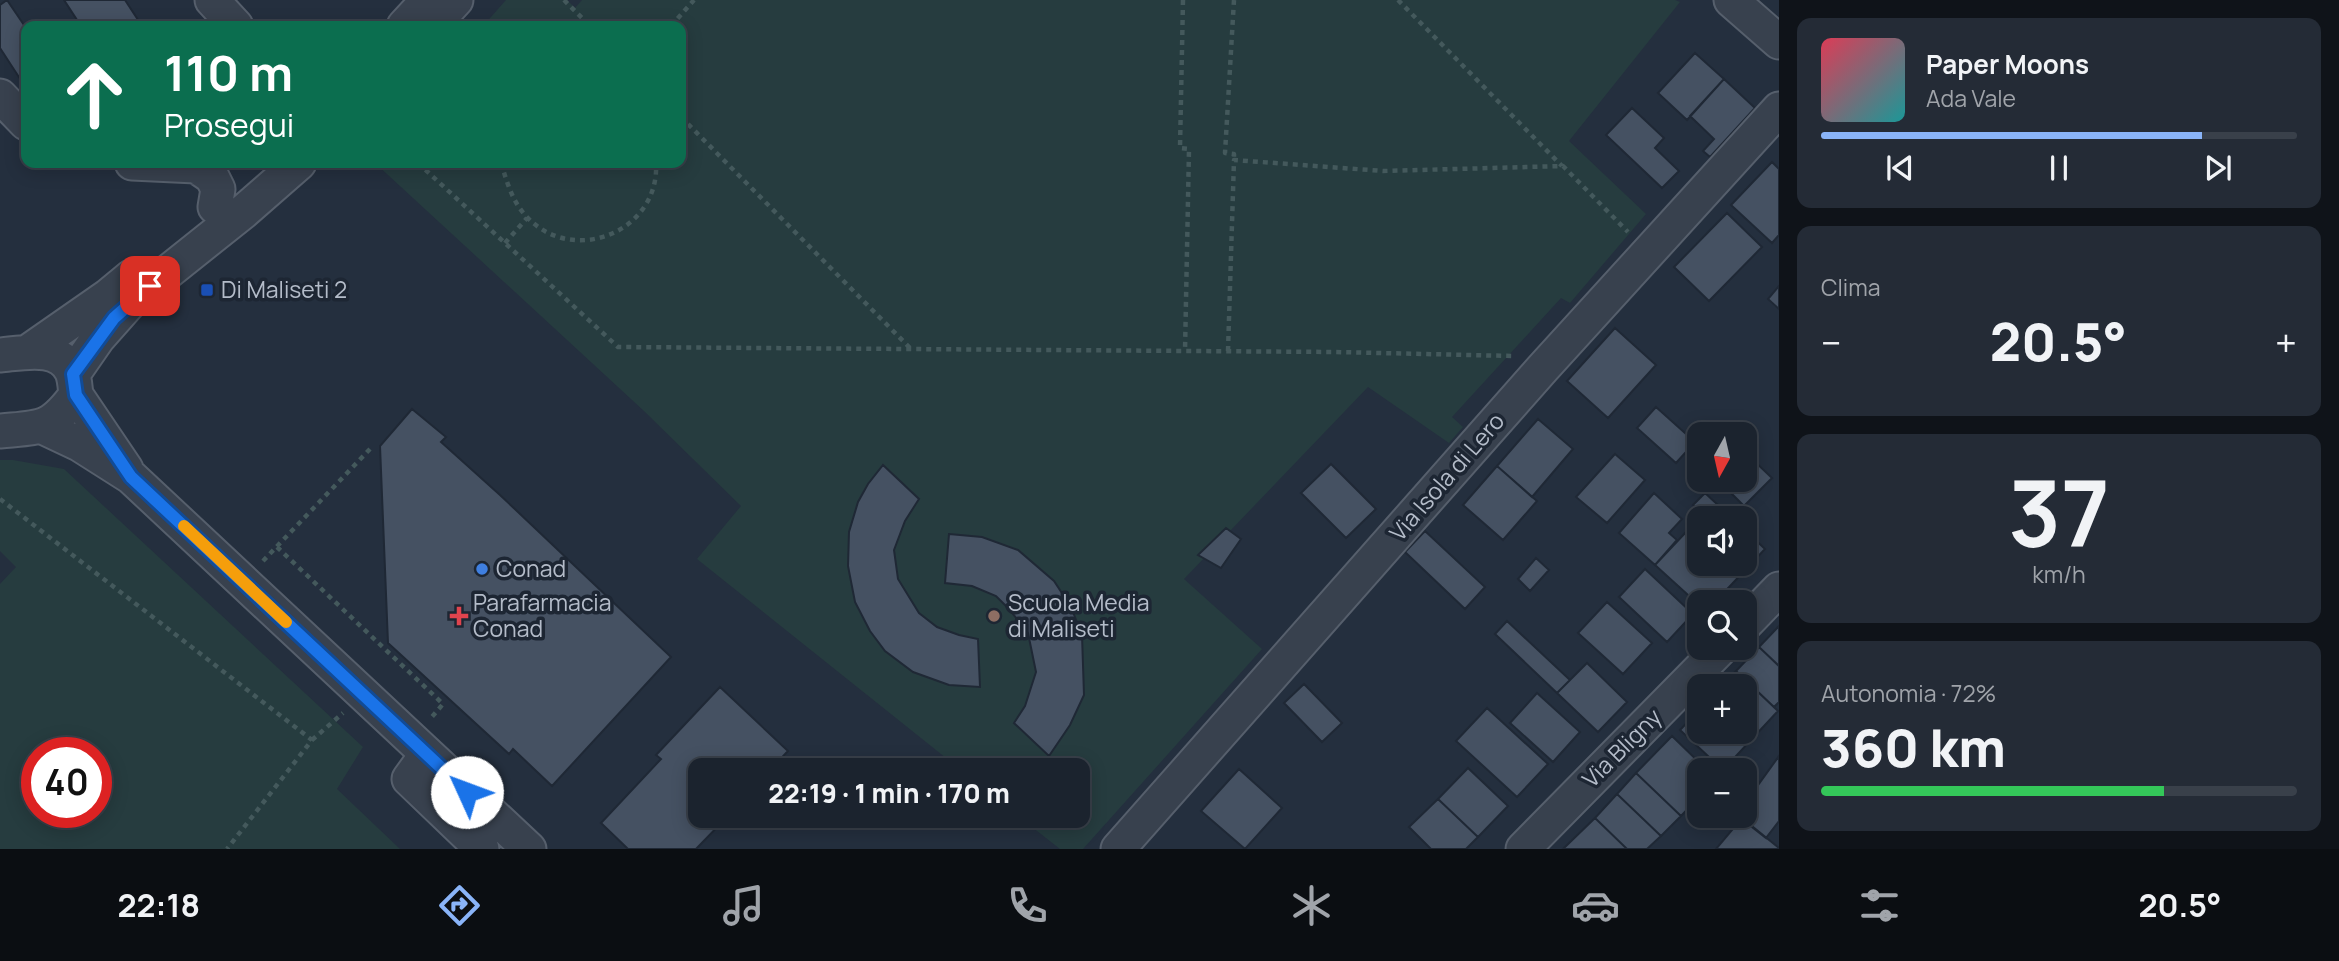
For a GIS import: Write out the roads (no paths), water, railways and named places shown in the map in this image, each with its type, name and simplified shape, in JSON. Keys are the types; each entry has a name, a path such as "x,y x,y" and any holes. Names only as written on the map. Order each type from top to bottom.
{"street":[{"path":"212,0 231,21"},
{"path":"409,21 428,0"},
{"path":"437,21 456,0"},
{"path":"1731,0 1779,42"},
{"path":"0,96 21,118"},
{"name":"Via Isola di Lero","path":"1118,849 1553,357 1779,109"},
{"path":"199,168 212,177 218,189 215,207"},
{"path":"14,353 108,296 261,168"},
{"path":"0,431 43,427 54,422 98,338 129,303 293,168"},
{"path":"14,353 50,354 66,362 75,384 131,477"},
{"path":"43,427 79,444 131,477 528,849"},
{"path":"1757,612 1779,589"},
{"name":"Via Bligny","path":"1523,849 1709,660"},
{"path":"419,747 408,779 482,849"}],"place":[{"name":"Di Maliseti 2","path":"207,290"},
{"name":"Conad","path":"482,569"},
{"name":"Parafarmacia Conad","path":"459,616"},
{"name":"Scuola Media di Maliseti","path":"994,616"}]}
